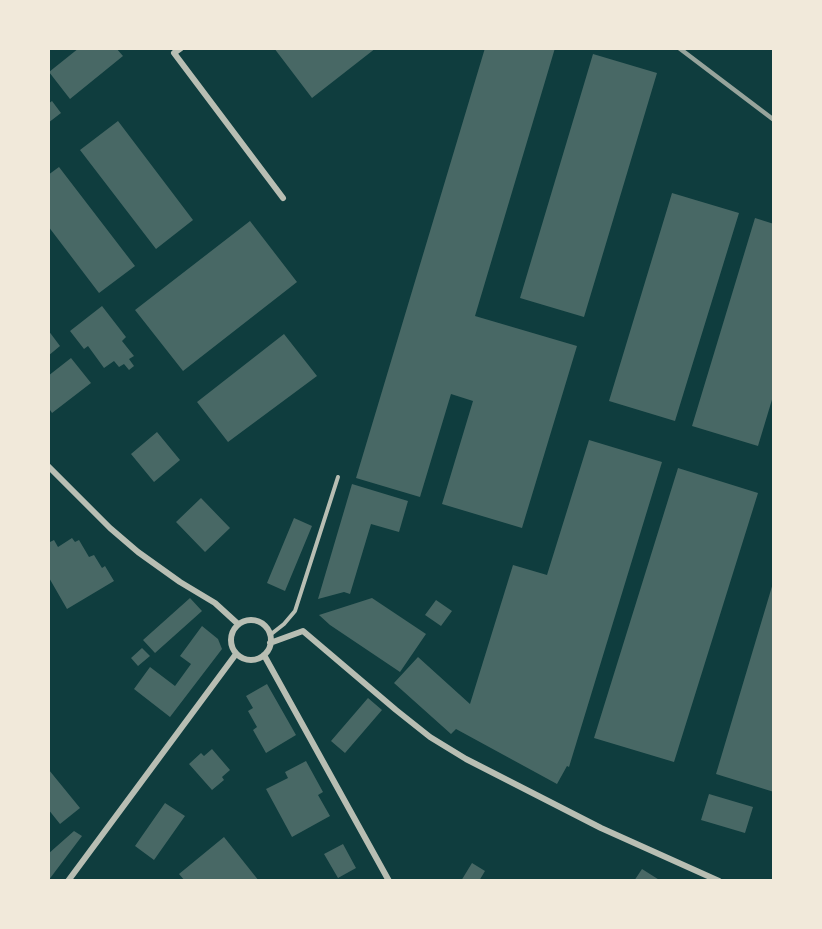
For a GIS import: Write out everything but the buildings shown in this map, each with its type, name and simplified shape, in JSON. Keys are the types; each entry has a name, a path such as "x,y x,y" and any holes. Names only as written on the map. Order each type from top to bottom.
{"street":[{"path":"182,48 174,53 283,198"},
{"path":"48,466 110,528 138,552 180,582 215,603 238,624"},
{"path":"246,620 263,623 270,635 270,643 264,655 256,660 247,660 236,654 230,640 238,624 246,620"},
{"path":"270,643 303,631 430,737 466,759 601,828 718,881"},
{"path":"68,881 236,654"},
{"path":"264,655 389,881"}],"lane":[{"path":"270,635 295,611 338,477"}],"railway":[{"path":"679,48 774,120"}]}
